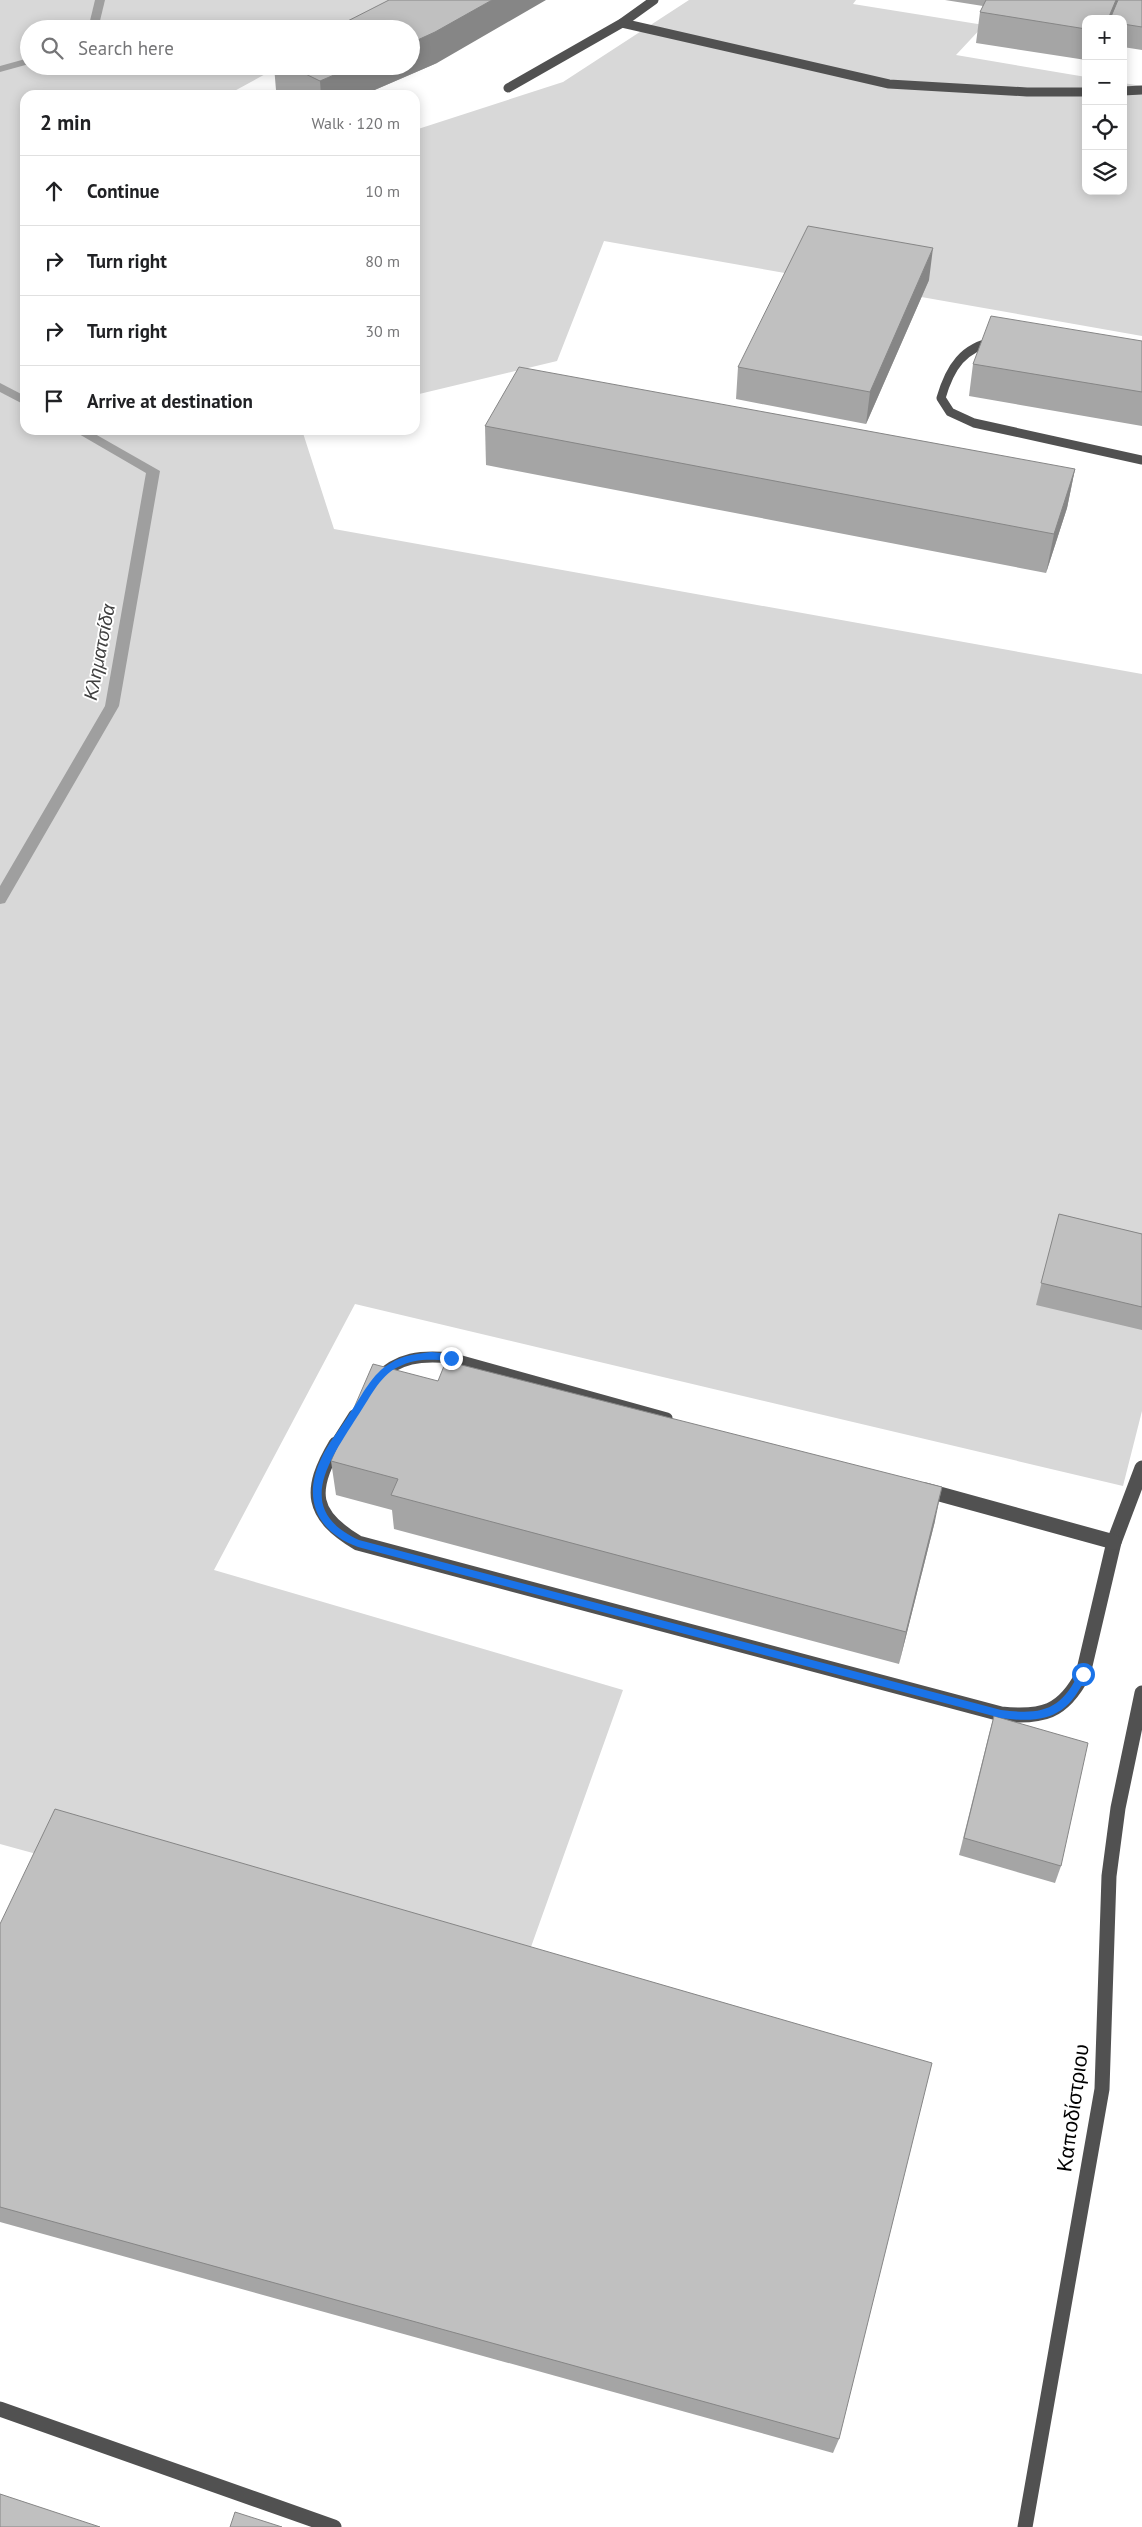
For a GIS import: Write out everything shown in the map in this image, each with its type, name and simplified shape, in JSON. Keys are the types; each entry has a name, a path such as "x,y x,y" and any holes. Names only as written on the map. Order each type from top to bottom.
{"street":[{"path":"508,88 622,22 654,0"},
{"path":"622,22 889,84 1032,93 1082,92"},
{"path":"1127,91 1142,90"},
{"path":"1005,342 985,342 974,345 960,357 941,398 944,406 951,413 974,424 1142,460"},
{"path":"369,1390 379,1376 394,1365 412,1358 431,1355 451,1358 682,1422"},
{"path":"360,1406 325,1460 317,1490 318,1506 327,1523 340,1535 367,1546 1001,1714 1023,1717 1044,1714 1062,1706 1075,1692 1083,1674 1114,1542 1142,1468"},
{"path":"912,1486 1114,1542"},
{"name":"Καποδίστριου","path":"1024,2527 1102,2089 1105,2020 1105,1935 1112,1845 1142,1693"},
{"path":"0,2408 334,2527"}],"shaded area":[{"path":"0,0 408,0 370,20 20,20 20,75 264,75 236,90 20,90 20,435 304,435 334,529 1142,674 1142,1411 1123,1486 355,1304 214,1570 623,1690 517,1986 0,1844"},
{"path":"689,0 856,0 853,4 984,25 956,55 1082,76 1082,195 1127,195 1127,84 1142,86 1142,336 604,241 557,361 420,394 420,128 563,82"}],"building":[{"path":"389,0 492,0 420,39 420,20 350,20"},
{"path":"986,0 1116,0 1110,15 1082,15 1082,28 980,12"},
{"path":"1118,0 1142,0 1142,27 1127,25 1127,15 1112,15"},
{"path":"308,75 334,75 320,81"},
{"path":"808,226 933,248 870,392 738,367"},
{"path":"991,316 1142,341 1142,392 973,364"},
{"path":"519,367 1075,469 1054,534 485,426"},
{"path":"1059,1214 1142,1234 1142,1307 1041,1283"},
{"path":"446,1361 942,1487 906,1632 391,1495 398,1479 331,1461 373,1364 438,1381"},
{"path":"994,1716 1088,1743 1061,1866 964,1838"},
{"path":"55,1809 932,2063 839,2439 0,2207 0,1924"},
{"path":"0,2494 100,2527 0,2527"},
{"path":"235,2512 282,2527 230,2527"}],"waterway":[{"name":"Κληματσίδα","path":"95,20 100,0"},
{"name":"Κληματσίδα","path":"0,69 20,63"},
{"name":"Κληματσίδα","path":"0,387 20,398"},
{"name":"Κληματσίδα","path":"0,899 112,706 153,471 87,435"}],"route":[{"path":"451,1358 431,1355 412,1358 394,1365 379,1376 325,1460 317,1490 318,1506 327,1523 340,1535 358,1543 1001,1714 1023,1717 1044,1714 1062,1706 1075,1692 1083,1674"}]}
